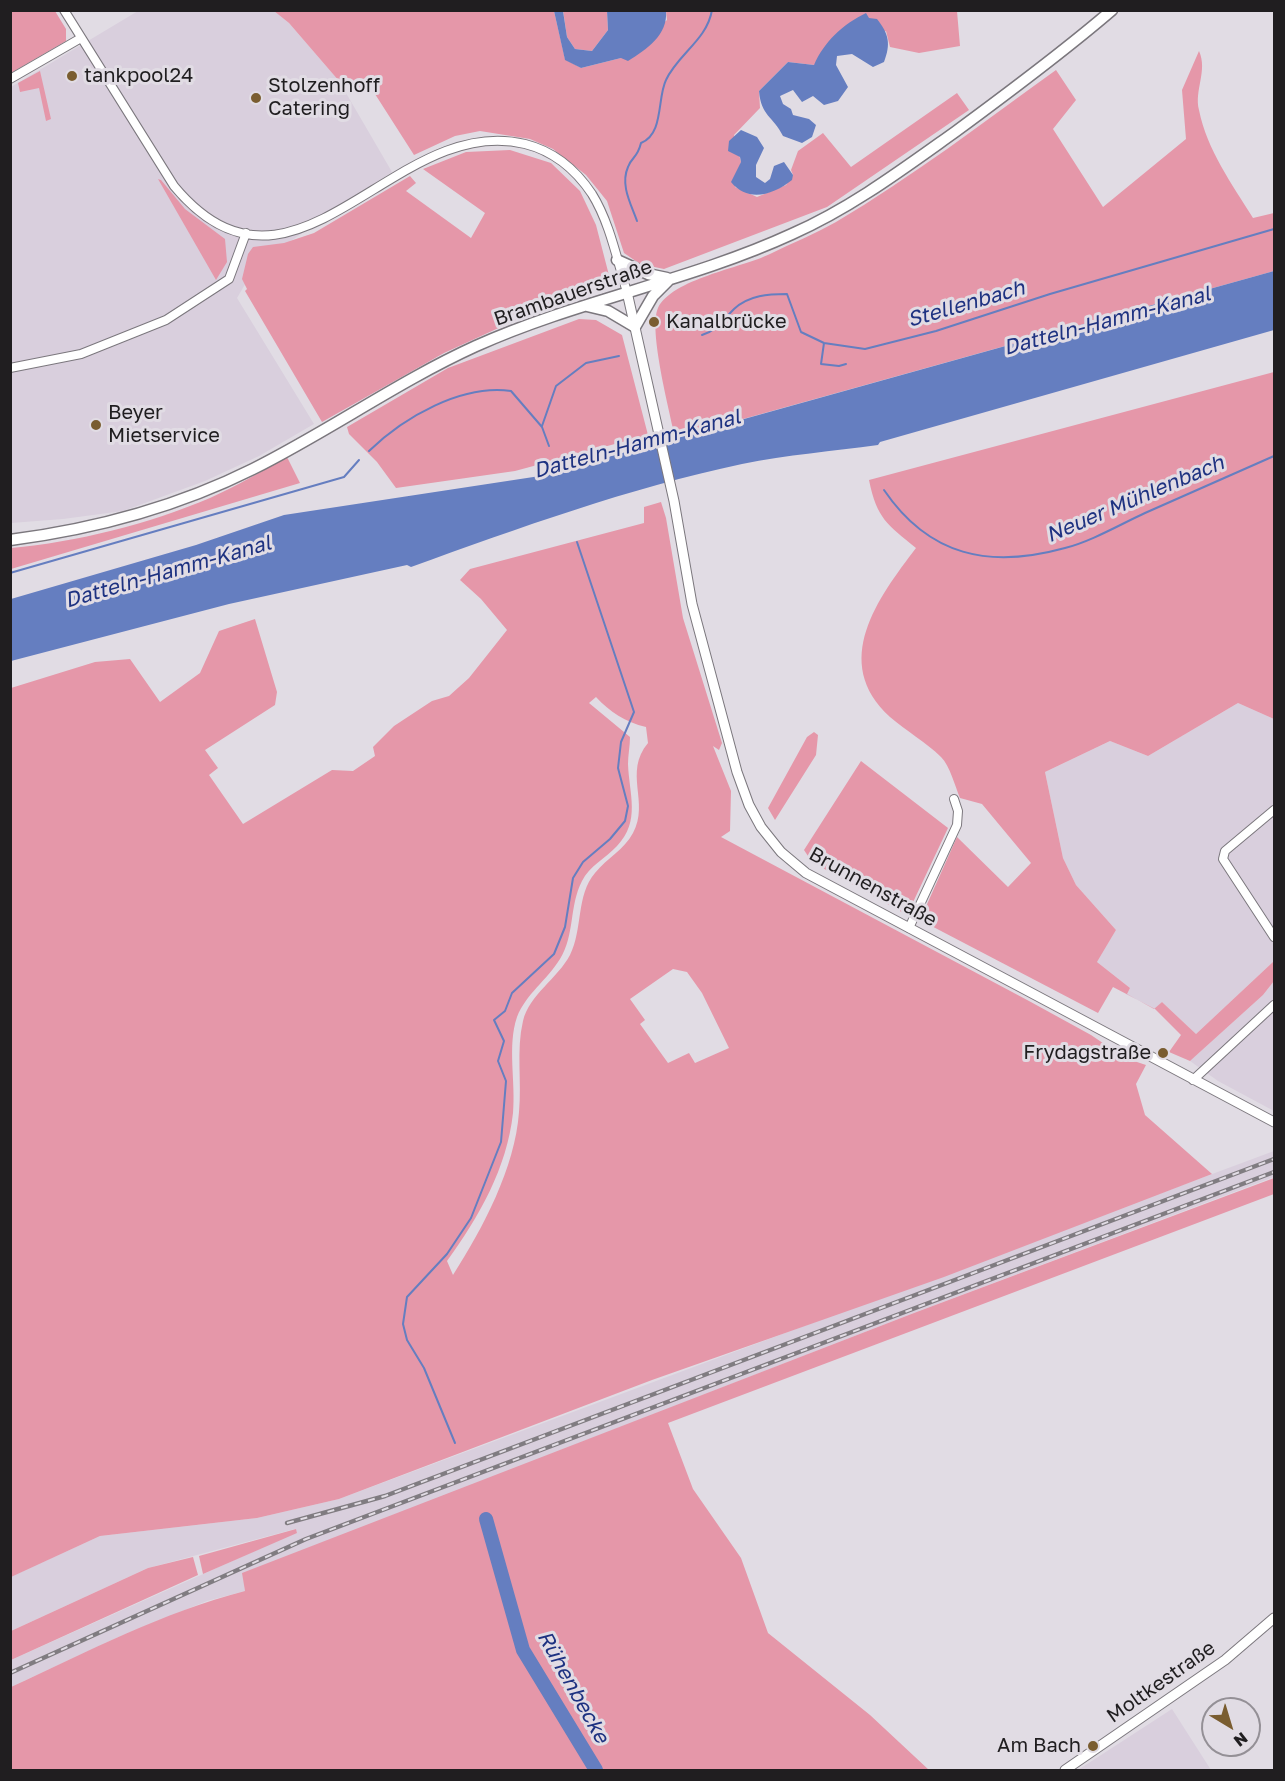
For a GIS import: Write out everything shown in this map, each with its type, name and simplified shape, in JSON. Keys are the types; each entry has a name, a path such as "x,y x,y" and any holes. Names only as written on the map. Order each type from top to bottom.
{"main road":[{"name":"Brambauerstraße","path":"10,540 121,520 208,490 299,444 449,359 520,328 670,279 792,234 869,192 1031,75 1112,10"},
{"path":"617,261 648,274 670,279"},
{"path":"586,305 608,311 635,327 653,296 670,279"}],"street":[{"path":"64,10 184,197 218,224 246,233 274,235 306,228 436,154 467,143 498,140 542,150 566,164 576,174 596,203 627,292"},
{"path":"10,79 81,38"},
{"path":"10,368 81,354 166,320 229,279 246,233"},
{"name":"Brunnenstraße","path":"627,292 674,501 692,604 737,772 754,815 781,852 799,868 1192,1080 1275,1122"},
{"path":"909,928 957,825 958,811 954,799"},
{"path":"1275,810 1225,851 1222,859 1275,937"},
{"path":"1192,1080 1275,1005"},
{"name":"Moltkestraße","path":"1065,1770 1225,1660 1275,1618"}],"shaded area":[{"path":"563,10 607,11 608,30 592,51 575,49 567,37"},
{"path":"11,11 55,11 66,29 66,41 11,73"},
{"path":"138,11 274,11 289,23 339,81 392,172 257,264 237,298 314,424 259,456 205,481 123,511 11,523 11,87"},
{"path":"274,11 554,11 565,59 581,68 621,58 667,20 666,11 957,11 960,46 919,53 890,47 886,31 814,65 788,62 759,91 760,108 734,135 741,162 735,187 757,197 786,185 793,175 791,170 798,151 823,133 851,167 957,93 969,110 827,207 664,269 640,264 624,253 607,201 586,175 553,149 530,139 480,131 455,136 414,155 375,94 339,81 289,23"},
{"path":"1199,51 1202,73 1198,103 1203,125 1214,153 1253,218 1274,213 1274,271 675,438 658,352 656,319 658,308 677,289 708,275 770,254 836,222 920,168 1056,70 1076,100 1053,129 1103,207 1186,139 1182,90"},
{"path":"40,71 51,119 46,121 39,88 20,92 18,83"},
{"path":"510,150 551,163 580,191 596,225 611,283 529,314 444,353 322,422 245,291 247,289 242,279 248,254 253,247 284,243 314,233 410,176 416,183 406,191 471,238 485,213 423,169 466,152"},
{"path":"158,179 185,209 225,239 227,262 216,280"},
{"path":"579,319 596,320 622,335 648,435 515,471 396,488 377,462 349,434 347,427 448,368"},
{"path":"1274,372 1274,719 1238,703 1148,756 1110,741 1045,772 1063,858 1076,885 1116,930 1097,962 1130,988 1127,994 1138,1000 1113,987 1098,1013 920,920 957,837 1008,887 1031,863 982,804 960,798 950,771 941,757 890,717 872,696 863,674 862,653 866,631 887,588 916,548 885,520 876,504 869,480"},
{"path":"287,457 300,483 11,569 11,548 61,541 138,524 220,493"},
{"path":"661,502 666,518 683,618 722,743 719,750 713,746 731,791 730,831 721,837 1029,1001 1091,1035 1125,1058 1146,1065 1136,1084 1145,1115 1212,1174 944,1277 652,1380 339,1499 257,1518 100,1536 11,1577 11,688 95,662 130,659 160,702 200,673 219,631 255,619 277,692 275,705 205,750 218,768 209,775 243,824 332,770 353,771 375,756 373,747 394,726 432,701 449,696 469,678 507,630 481,599 460,580 470,569 644,523 644,507","holes":["596,697 618,716 646,727 648,743 641,754 637,776 638,821 629,839 589,882 570,955 526,1012 520,1043 519,1112 511,1154 486,1218 453,1275 447,1261 470,1227 490,1191 510,1133 514,1101 512,1052 517,1017 526,1001 555,967 565,950 575,900 582,881 593,866 617,846 629,827 632,807 628,764 630,737 589,703","673,969 687,972 702,993 729,1048 695,1063 689,1053 668,1063 640,1024 645,1020 630,999"]},
{"path":"1238,703 1274,719 1274,961 1196,1034 1162,1002 1155,1009 1126,994 1130,988 1097,962 1116,930 1076,885 1063,858 1045,772 1110,741 1148,756"},
{"path":"814,732 818,735 816,755 775,820 768,808 807,737"},
{"path":"861,761 948,828 907,915 812,862 804,850"},
{"path":"1274,961 1274,981 1263,995 1190,1061 1169,1052 1181,1035 1154,1009 1162,1002 1196,1034"},
{"path":"1274,981 1274,1111 1218,1081 1190,1061 1263,995"},
{"path":"1274,1151 1274,1177 914,1313 243,1574 245,1591 207,1601 123,1635 11,1687 11,1660 297,1532 295,1529 148,1568 11,1631 10,1577 100,1536 257,1518 339,1499"},
{"path":"1274,1178 1274,1194 668,1423 693,1489 741,1558 768,1633 870,1715 929,1770 11,1770 11,1687 155,1621 245,1591 242,1573 914,1313"},
{"path":"296,1529 297,1533 203,1574 199,1556"},
{"path":"193,1557 198,1575 11,1660 11,1631 148,1568"},
{"path":"1172,1709 1211,1770 1078,1770"}],"water":[{"path":"554,11 563,11 567,37 575,49 592,51 608,30 607,11 666,11 666,20 655,40 628,61 621,58 581,68 565,60"},
{"path":"866,13 869,18 877,19 888,39 888,50 884,62 873,67 852,54 837,56 836,65 848,87 838,101 824,105 813,96 802,102 793,90 780,96 783,104 791,109 793,115 809,119 816,125 812,137 802,143 783,136 762,106 759,91 788,62 814,65 835,34"},
{"path":"741,130 757,137 764,148 756,165 756,177 765,183 770,179 774,166 784,162 793,175 792,180 769,193 753,195 738,189 731,182 741,162 740,157 728,151 729,141"},
{"name":"Datteln-Hamm-Kanal","path":"1274,271 1274,330 880,442 878,445 776,458 700,474 575,510 411,567 407,565 229,604 11,661 11,599 196,545 284,515 540,476"}],"waterway":[{"path":"637,221 626,188 628,167 641,143 648,138 657,124 666,80 704,30 712,10"},
{"name":"Stellenbach","path":"702,335 716,327 734,309 746,301 766,295 787,294 801,332 824,343 865,349 936,331 1050,294 1274,229"},
{"path":"824,343 821,364 839,366 846,364"},
{"name":"Stellenbach","path":"542,426 556,386 586,363 619,356"},
{"name":"Datteln-Hamm-Kanal","path":"369,451 383,438 416,415 454,398 492,390 511,391 542,427 549,446"},
{"name":"Neuer Mühlenbach","path":"884,490 921,530 941,543 963,552 1011,557 1065,548 1085,541 1274,456"},
{"path":"10,573 344,477 359,460"},
{"path":"455,1443 424,1368 407,1340 403,1324 407,1297 447,1254 471,1218 501,1142 506,1081 498,1061 504,1041 494,1020 505,1011 512,993 554,954 565,927 573,878 583,862 610,839 625,821 628,806 618,768 621,742 634,712 577,542"},
{"name":"Rühenbecke","path":"486,1519 523,1650 596,1770"}],"railway":[{"path":"287,1523 385,1496 1274,1159"},
{"path":"10,1673 306,1539 1274,1172"}],"place":[{"name":"tankpool24","path":"72,76"},
{"name":"Stolzenhoff Catering","path":"256,98"},
{"name":"Kanalbrücke","path":"654,322"},
{"name":"Beyer Mietservice","path":"96,425"},
{"name":"Frydagstraße","path":"1163,1053"},
{"name":"Am Bach","path":"1093,1746"}]}
